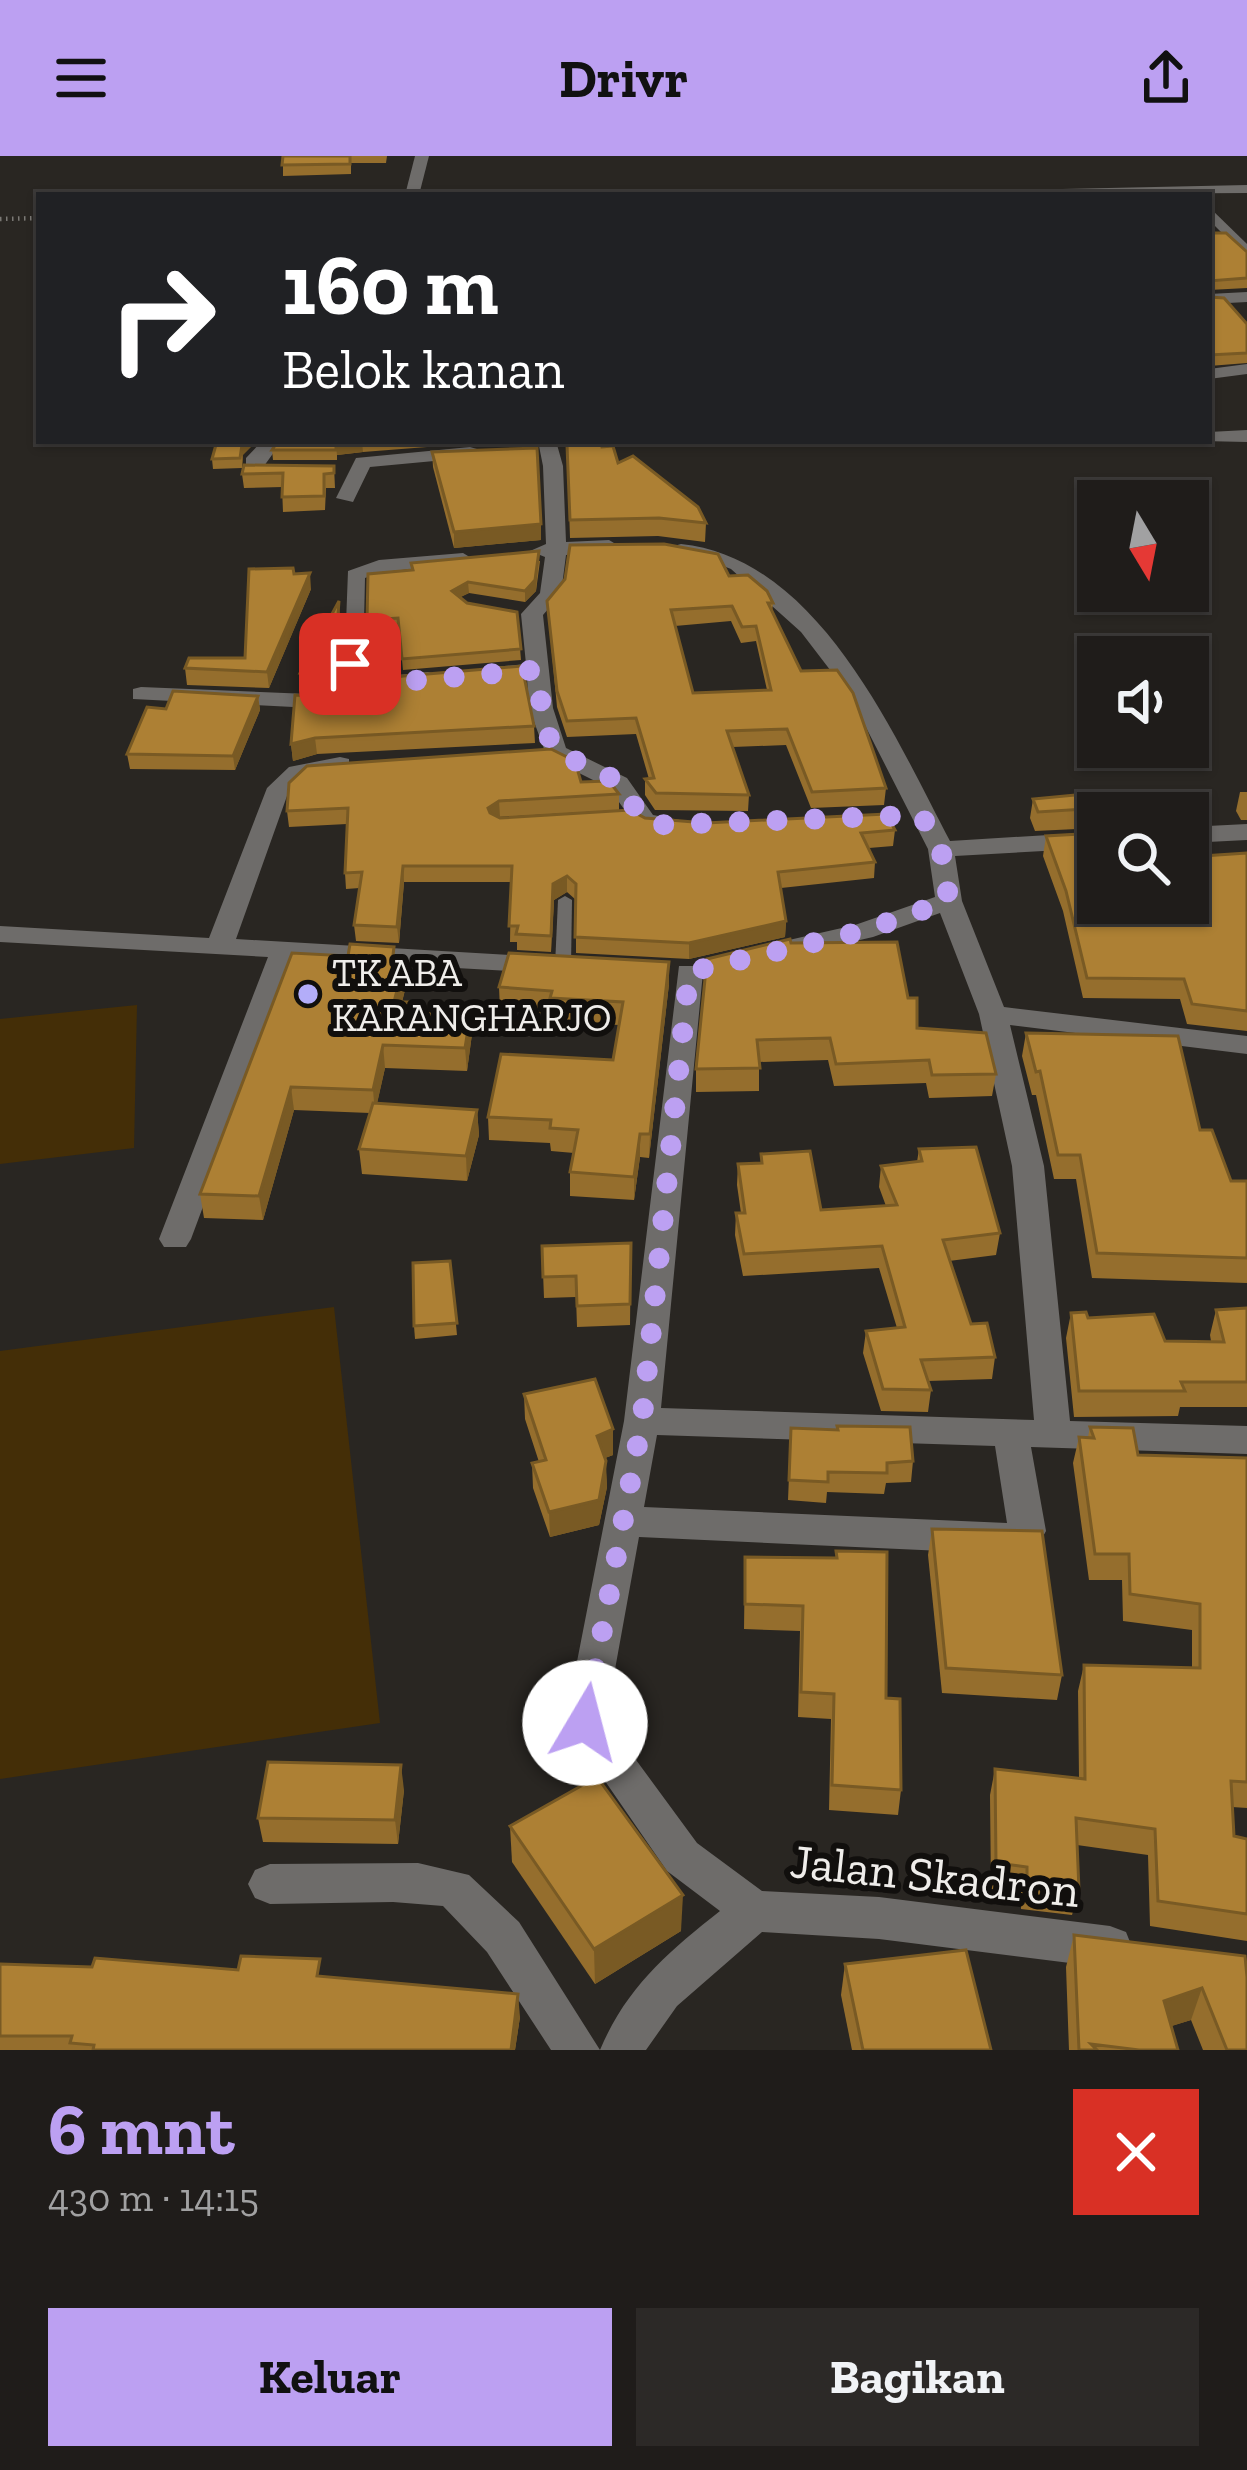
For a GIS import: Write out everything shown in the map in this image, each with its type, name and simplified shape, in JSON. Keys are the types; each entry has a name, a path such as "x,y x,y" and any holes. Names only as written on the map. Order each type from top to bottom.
{"street":[{"path":"413,192 422,156"},
{"path":"1206,192 1247,189"},
{"path":"1212,214 1247,253"},
{"path":"1212,298 1247,297"},
{"path":"1212,374 1247,369"},
{"path":"1212,438 1247,436"},
{"path":"270,444 256,458 253,471 298,472"},
{"path":"524,450 547,445 553,466 556,549 550,594 532,614 545,728 556,752"},
{"path":"346,498 357,461 502,451"},
{"path":"141,694 370,704 379,700 380,692 352,671 350,664 358,571 556,549 641,547"},
{"path":"664,548 709,553 738,565 809,627 861,695 909,816 941,849 949,901 993,1014 1028,1166 1053,1432"},
{"path":"500,609 532,614"},
{"path":"373,684 536,670"},
{"path":"520,758 556,752 605,774 626,792 628,818 654,825 705,826"},
{"path":"220,945 276,793 298,772 359,763"},
{"path":"1209,834 1247,832"},
{"path":"941,849 1077,841"},
{"path":"754,956 863,931 949,901"},
{"path":"7,937 600,969"},
{"path":"175,1239 285,950"},
{"path":"623,2050 629,2029 678,1974 754,1911 682,1857 585,1723 642,1421 700,969 654,971"},
{"path":"993,1014 1247,1045"},
{"path":"642,1421 1247,1440"},
{"path":"622,1521 1009,1539 1028,1531 1010,1431"},
{"path":"269,1884 421,1883 455,1890 482,1910 577,2050"},
{"name":"Jalan Skadron","path":"754,1911 879,1918 1155,1953"}],"lane":[{"path":"563,966 565,900"}],"path":[{"path":"0,219 36,218"}],"shaded area":[{"path":"137,1005 134,1148 0,1164 0,1019"},
{"path":"334,1307 380,1723 0,1779 0,1351"}],"building":[{"path":"283,156 350,156 350,164 282,165"},
{"path":"1212,233 1226,233 1247,252 1247,278 1212,281"},
{"path":"1212,297 1224,298 1247,324 1247,353 1212,355"},
{"path":"216,444 243,444 240,458 212,459"},
{"path":"276,444 350,444 336,446 336,450 272,450"},
{"path":"567,445 613,446 618,463 633,456 698,507 706,523 659,518 570,520"},
{"path":"537,448 541,524 454,532 432,452"},
{"path":"244,465 334,466 334,473 324,474 324,496 282,497 283,473 242,474"},
{"path":"664,544 718,554 729,576 748,575 767,591 773,603 768,603 801,671 837,670 853,693 886,788 812,792 787,729 727,731 749,795 656,793 645,779 654,778 636,718 567,721 557,691 547,601 565,579 570,545","holes":["732,606 742,627 756,626 771,690 693,693 671,610"]},
{"path":"539,551 535,580 525,591 468,582 452,591 467,603 517,612 521,649 402,659 398,618 367,620 368,574 413,570 411,563"},
{"path":"293,568 294,574 310,573 267,672 185,668 189,658 245,658 249,569"},
{"path":"339,601 335,654 341,675 300,673"},
{"path":"522,666 534,726 315,738 291,744 295,695 368,699 386,694 392,677"},
{"path":"173,691 258,696 233,756 127,754 147,707 166,709"},
{"path":"551,749 575,761 581,782 609,781 619,794 499,801 488,808 490,813 500,818 630,810 645,818 706,823 886,814 895,830 861,833 875,862 778,872 786,921 689,943 575,937 576,884 567,876 553,884 551,936 516,934 518,926 509,926 512,866 403,866 397,927 354,925 362,872 345,873 348,808 287,811 289,783 307,766"},
{"path":"1077,795 1077,810 1038,812 1033,799"},
{"path":"1077,834 1077,924 1209,924 1209,856 1247,853 1247,1011 1192,1004 1184,979 1087,978 1066,891 1046,836"},
{"path":"790,939 791,943 897,942 908,998 917,998 917,1028 986,1033 996,1074 932,1075 929,1060 836,1064 830,1038 757,1040 760,1068 696,1069 707,959"},
{"path":"350,944 394,947 392,963 404,963 394,1002 411,1002 409,1010 471,1011 465,1048 383,1045 373,1090 291,1087 259,1196 200,1194 292,953 348,956"},
{"path":"509,953 669,962 650,1134 640,1134 634,1177 570,1172 578,1130 550,1128 551,1120 488,1117 501,1054 613,1060 623,1002 550,998 552,991 499,987"},
{"path":"1026,1033 1178,1036 1200,1130 1212,1130 1231,1181 1247,1181 1247,1258 1097,1253 1080,1155 1058,1155 1040,1071 1036,1072"},
{"path":"373,1103 477,1110 466,1156 359,1149"},
{"path":"976,1147 1000,1233 943,1240 971,1324 987,1323 995,1357 921,1360 931,1390 883,1389 866,1331 905,1327 882,1246 744,1254 736,1213 745,1213 738,1164 762,1163 761,1154 810,1151 821,1210 897,1205 881,1166 922,1161 919,1149"},
{"path":"631,1243 630,1304 577,1306 576,1276 543,1277 542,1246"},
{"path":"450,1261 457,1323 414,1326 413,1263"},
{"path":"1247,1308 1247,1382 1181,1382 1185,1391 1079,1391 1071,1313 1086,1312 1088,1318 1154,1314 1165,1341 1224,1342 1216,1310"},
{"path":"595,1379 613,1429 597,1436 606,1461 599,1500 549,1512 532,1463 546,1460 524,1394"},
{"path":"837,1426 910,1427 913,1461 887,1463 887,1473 828,1472 828,1482 789,1480 791,1428 838,1430"},
{"path":"1090,1427 1133,1428 1138,1455 1247,1458 1247,1782 1231,1781 1234,1836 1247,1839 1247,1914 1158,1901 1155,1829 1076,1818 1079,1890 1027,1884 1027,1867 996,1863 995,1769 1085,1779 1084,1665 1200,1668 1200,1604 1130,1594 1129,1554 1095,1554 1079,1437 1094,1438"},
{"path":"932,1529 1042,1531 1062,1675 946,1668"},
{"path":"836,1551 887,1552 886,1698 900,1699 901,1790 832,1785 834,1694 801,1692 803,1606 745,1604 745,1557 837,1558"},
{"path":"268,1762 401,1765 395,1820 258,1818"},
{"path":"597,1777 683,1895 594,1949 510,1826"},
{"path":"1074,1935 1245,1956 1247,2050 1227,2050 1202,1988 1164,2001 1178,2050 1091,2044 1097,2050 1079,2050"},
{"path":"966,1950 991,2050 863,2050 845,1964"},
{"path":"241,1956 320,1959 317,1976 518,1994 511,2050 93,2050 94,2045 70,2043 72,2036 0,2036 0,1964 92,1967 95,1958 238,1970"}],"place":[{"name":"TK ABA KARANGHARJO","path":"308,994"}],"route":[{"path":"350,664 352,671 373,684 536,670 545,728 556,752 605,774 626,792 640,817 654,825 921,815 941,849 949,901 863,931 689,972 642,1421 585,1723"}]}
